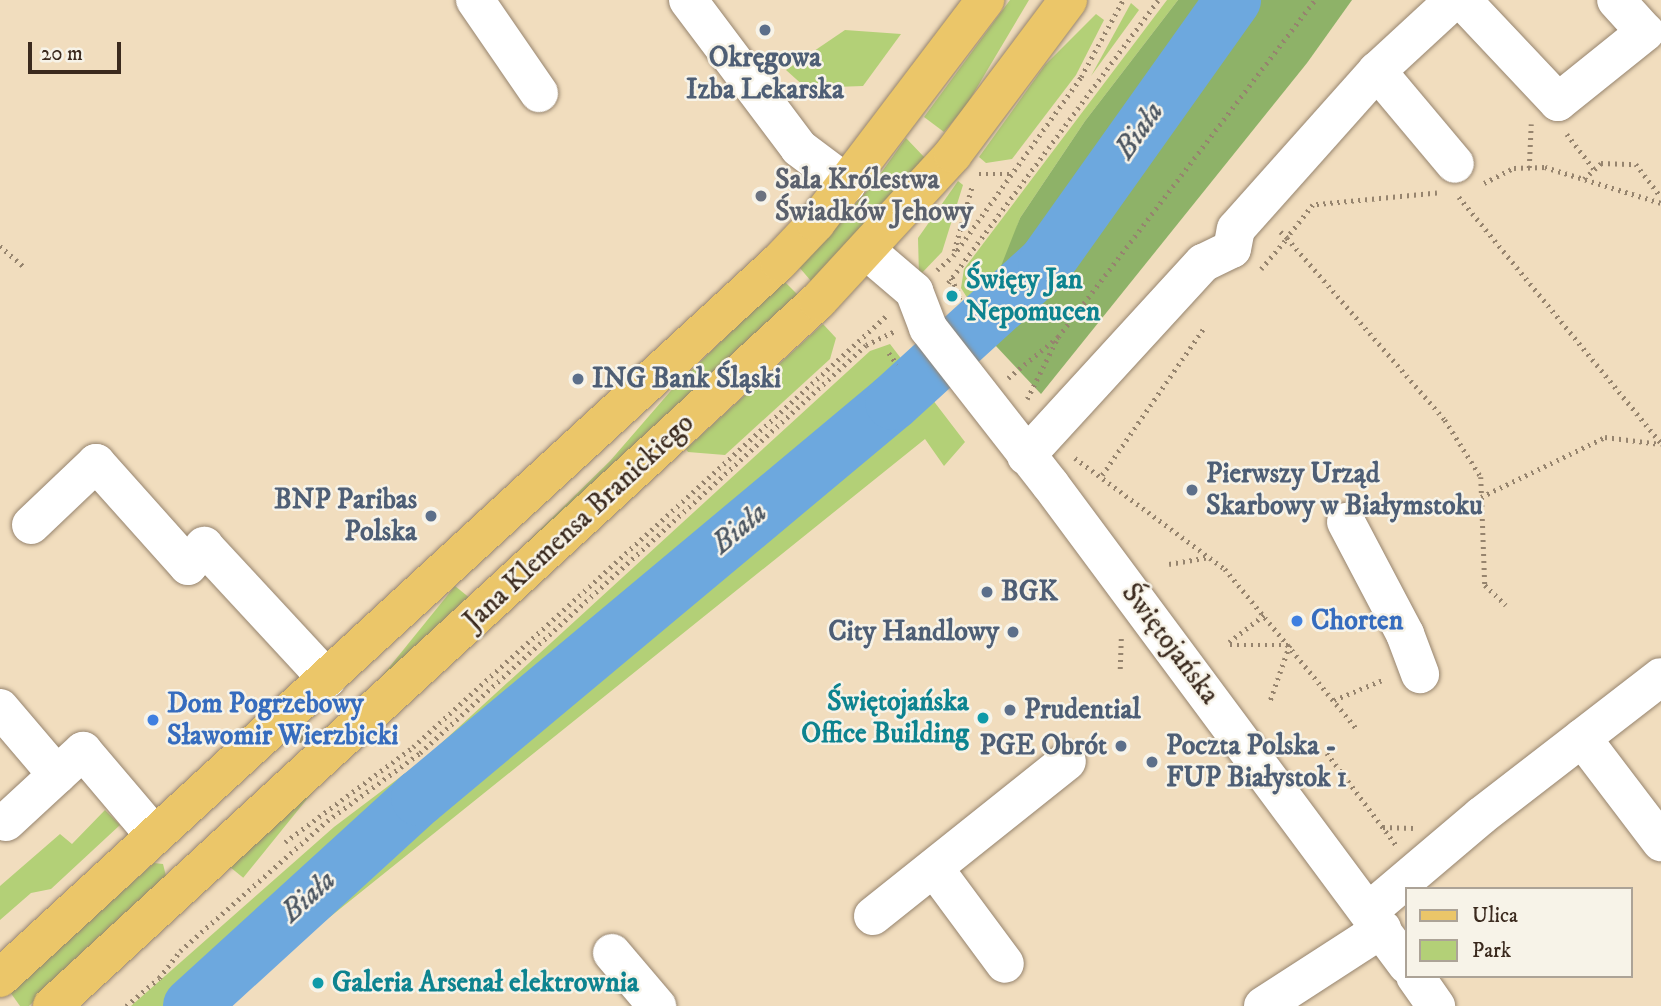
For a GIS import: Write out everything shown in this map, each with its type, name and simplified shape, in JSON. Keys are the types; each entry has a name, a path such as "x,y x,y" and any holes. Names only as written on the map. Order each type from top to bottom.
{"main road":[{"name":"Jana Klemensa Branickiego","path":"0,978 779,262 847,184 985,0"},
{"name":"Jana Klemensa Branickiego","path":"52,1006 511,585 867,251 953,154 1068,0"},
{"path":"471,545 468,559 479,579 500,586 511,585"}],"street":[{"path":"475,0 539,93"},
{"path":"688,0 714,63 799,148 847,184"},
{"path":"1026,456 1203,263 1233,248 1236,229 1283,163 1454,0"},
{"path":"1462,0 1544,112 1645,32 1616,0"},
{"path":"1377,71 1465,183"},
{"name":"Świętojańska","path":"867,251 914,309 989,389 1026,456 1406,964"},
{"path":"31,525 96,463 188,566 204,546 327,679"},
{"path":"1346,522 1405,634 1418,670"},
{"path":"1264,1006 1375,920 1416,871 1661,677"},
{"path":"0,708 57,775"},
{"path":"1582,738 1661,842"},
{"path":"6,822 83,751 155,836"},
{"path":"873,916 1067,761"},
{"path":"934,868 1005,964"},
{"path":"612,953 657,1006"}],"path":[{"path":"126,1006 159,978 180,951 327,821 420,753 866,345 894,332 914,309 1082,77 1123,0"},
{"path":"275,850 413,747 914,309 952,280 1158,0"},
{"path":"1024,405 1058,337 1315,0"},
{"path":"1529,167 1544,112"},
{"path":"1544,112 1594,169"},
{"path":"1584,179 1601,163 1636,164 1661,197"},
{"path":"1506,605 1485,585 1481,477 1446,420 1287,238 1312,205 1436,193 1514,168 1545,167 1661,203"},
{"path":"953,256 975,174 1010,174"},
{"path":"1465,183 1661,443"},
{"path":"0,246 24,267"},
{"path":"1203,329 1102,475 1209,557 1290,645 1357,729"},
{"path":"989,389 1058,337"},
{"path":"889,353 897,364"},
{"path":"1482,497 1605,437 1661,443"},
{"path":"1169,564 1209,557"},
{"path":"1264,615 1230,644 1290,645"},
{"path":"1270,702 1290,645"},
{"path":"1334,700 1418,670"},
{"path":"1326,753 1416,871"}],"green space":[{"path":"1010,0 1029,0 966,106 944,132 924,117"},
{"path":"1167,0 1178,0 1085,121 1020,218 1003,267 974,325 959,305 968,299 961,288 964,269"},
{"path":"1178,0 1352,0 1307,63 1041,394 979,328 990,294 1020,218 1085,121"},
{"path":"1131,3 1139,10 1091,76"},
{"path":"1096,14 1104,20 1076,75 1012,159 986,163 979,157 1045,65"},
{"path":"845,30 901,34 863,86 806,88 786,70"},
{"path":"906,138 925,158 811,281 799,267 873,184"},
{"path":"958,181 963,185 942,252 919,276 918,238"},
{"path":"784,281 798,295 502,567 610,461 675,386"},
{"path":"823,324 836,338 830,359 725,455 688,452 686,449"},
{"path":"890,344 965,442 944,466 925,439 219,1006 131,1006 334,827 424,759 870,351"},
{"path":"455,586 470,598 243,878 228,866"},
{"path":"105,810 120,825 51,889 31,893 0,920 0,886 60,834 72,844"},
{"path":"154,863 163,864 166,876 29,1006 20,1006 10,992"}],"waterway":[{"name":"Biała","path":"191,1006 419,798 893,402 1046,263 1233,0"}],"place":[{"name":"Okręgowa Izba Lekarska","path":"765,30"},
{"name":"Sala Królestwa Świadków Jehowy","path":"761,196"},
{"name":"Święty Jan Nepomucen","path":"952,296"},
{"name":"ING Bank Śląski","path":"578,379"},
{"name":"Pierwszy Urząd Skarbowy w Białymstoku","path":"1192,490"},
{"name":"BNP Paribas Polska","path":"431,516"},
{"name":"BGK","path":"987,592"},
{"name":"Chorten","path":"1297,621"},
{"name":"City Handlowy","path":"1013,632"},
{"name":"Prudential","path":"1010,710"},
{"name":"Świętojańska Office Building","path":"983,718"},
{"name":"Dom Pogrzebowy Sławomir Wierzbicki","path":"153,720"},
{"name":"PGE Obrót","path":"1121,746"},
{"name":"Poczta Polska - FUP Białystok 1","path":"1152,762"},
{"name":"Galeria Arsenał elektrownia","path":"318,983"}]}
